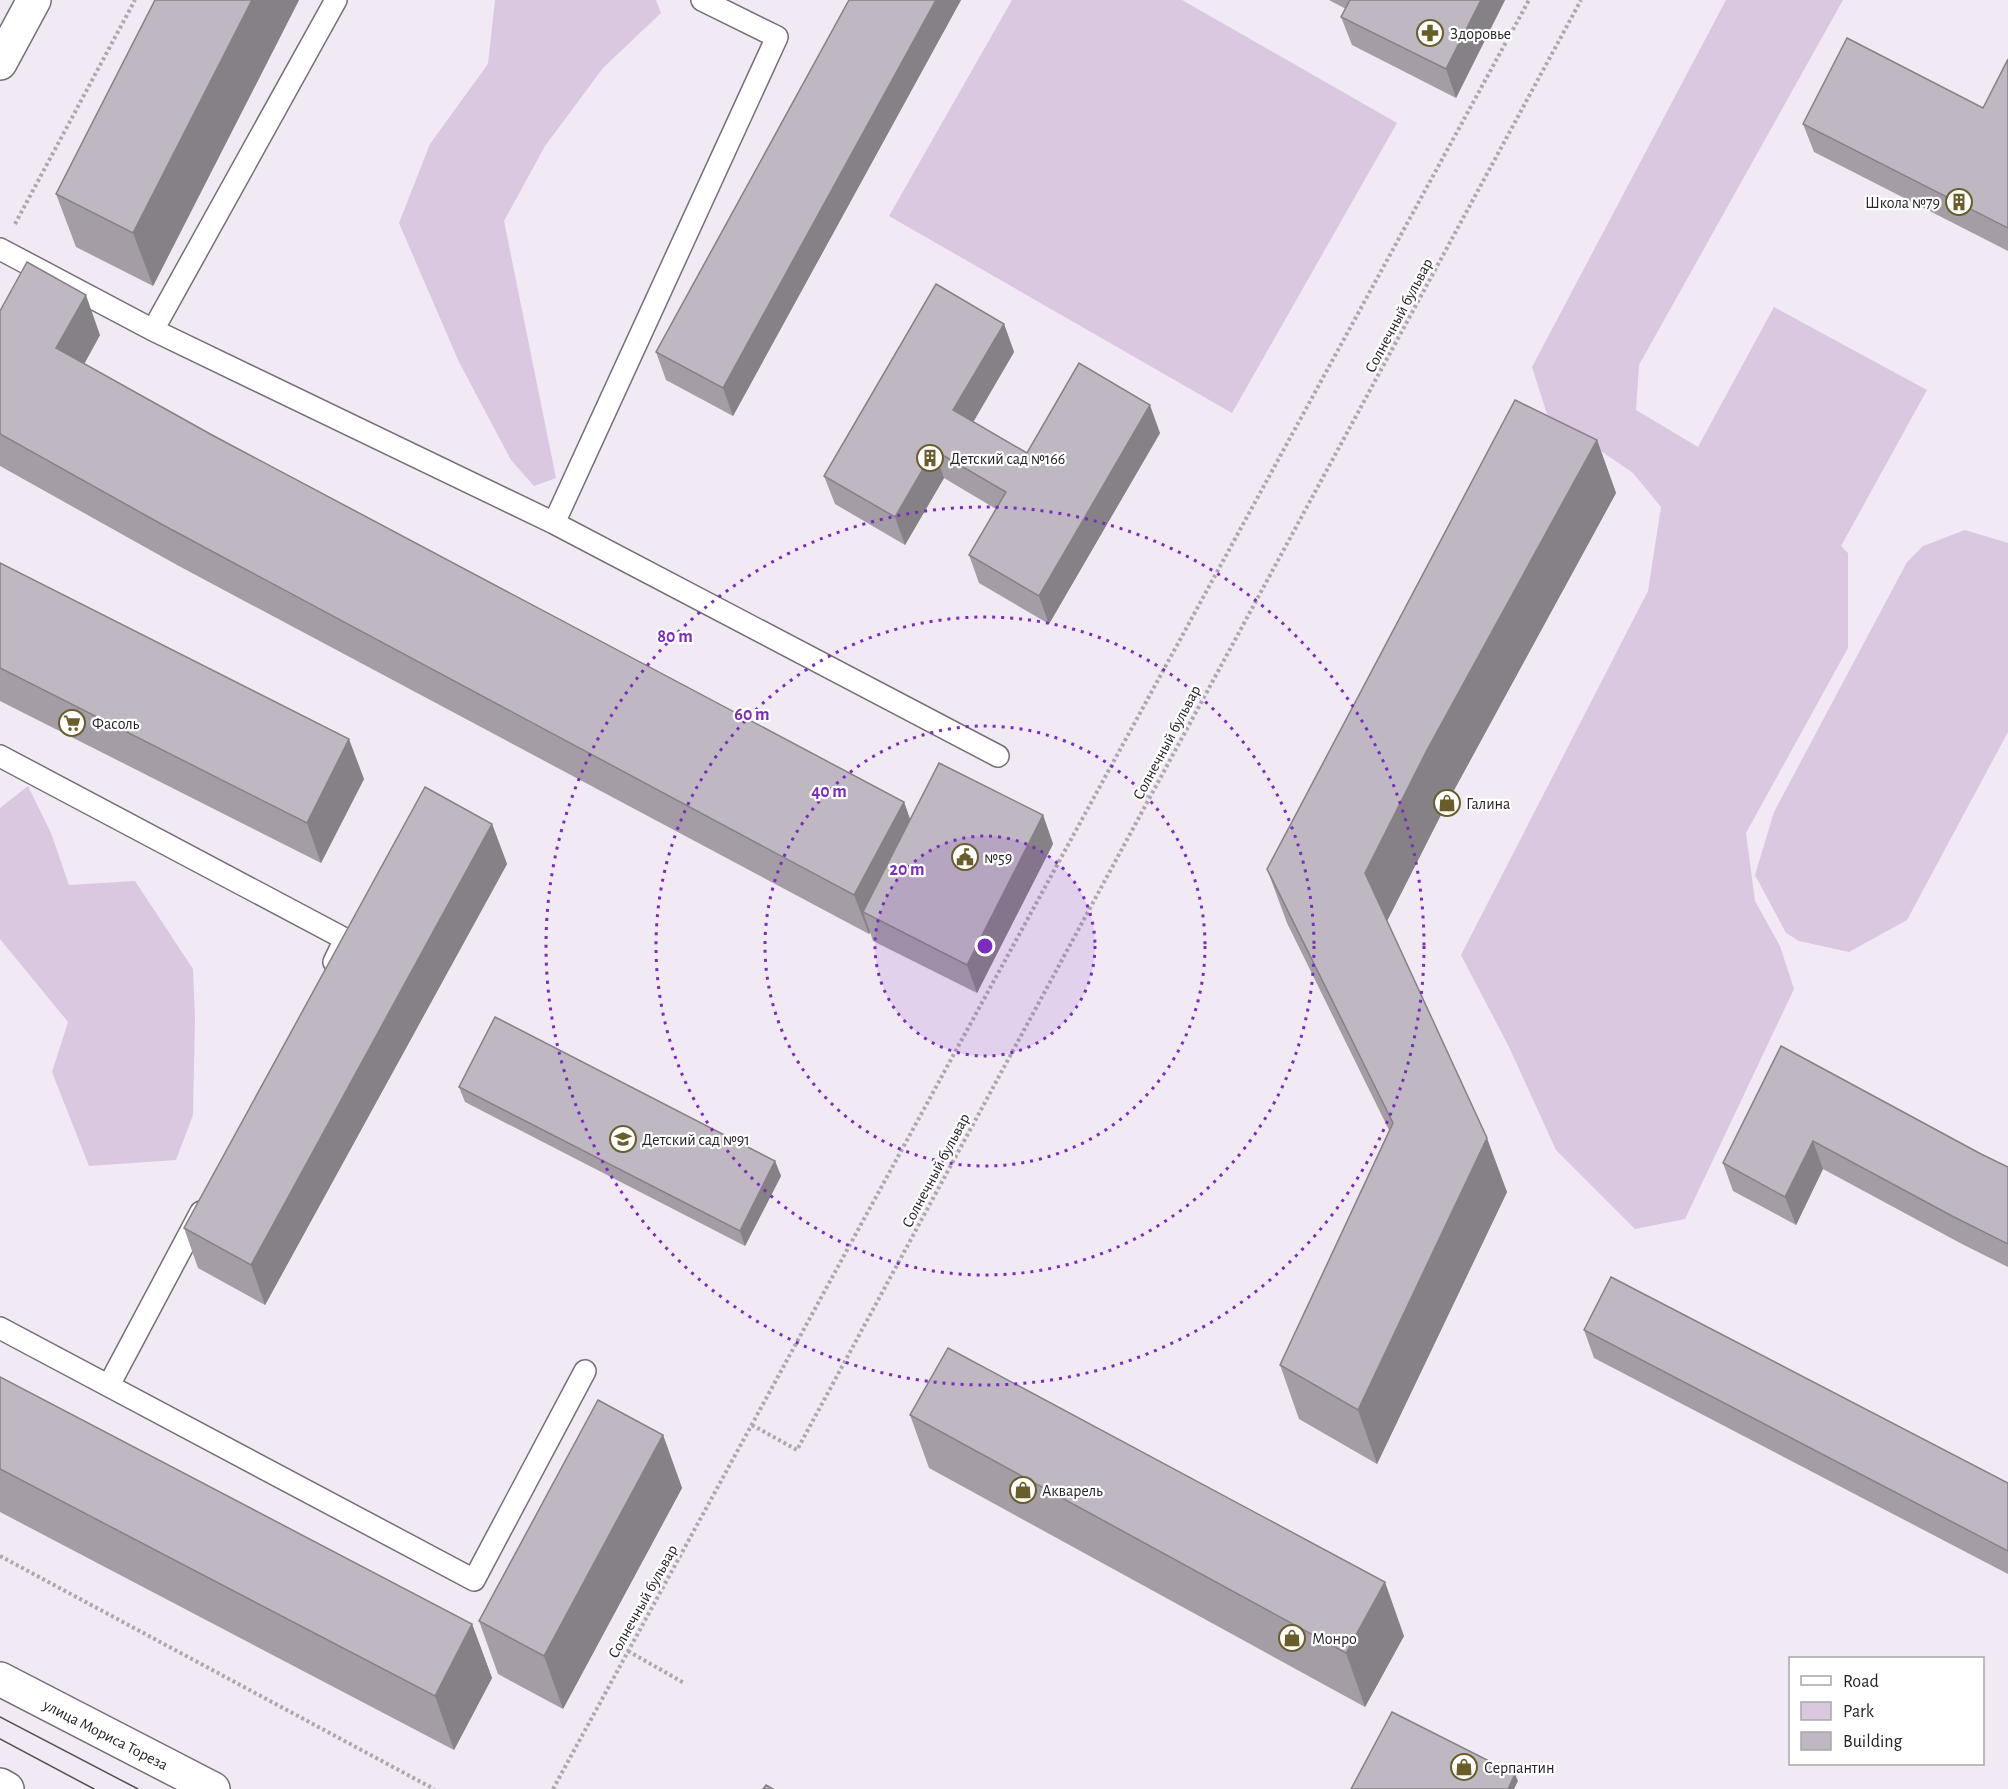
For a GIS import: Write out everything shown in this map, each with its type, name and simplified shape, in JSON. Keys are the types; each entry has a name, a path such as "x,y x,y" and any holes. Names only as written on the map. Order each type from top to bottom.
{"street":[{"path":"0,63 34,0"},
{"name":"улица Мориса Тореза","path":"0,1679 213,1789"},
{"path":"0,1785 7,1789"}],"lane":[{"path":"153,330 336,0"},
{"path":"554,523 777,37 702,0"},
{"path":"0,250 153,330 554,523 998,756"},
{"path":"0,756 345,939 323,981"},
{"path":"109,1385 208,1199"},
{"path":"0,1328 474,1580 585,1371"}],"path":[{"path":"0,250 135,0"},
{"name":"Солнечный бульвар","path":"553,1789 1529,0"},
{"name":"Солнечный бульвар","path":"752,1425 797,1450 1581,0"},
{"path":"0,1556 434,1789"},
{"path":"628,1651 684,1683"}],"green space":[{"path":"495,0 656,0 661,13 603,68 545,146 504,221 556,478 534,486 511,460 459,362 399,223 430,144 488,64"},
{"path":"1012,0 1182,0 1397,123 1232,413 889,216"},
{"path":"1726,0 1843,0 1639,365 1636,410 1698,447 1774,307 1927,390 1841,546 1848,553 1848,648 1746,833 1755,901 1780,946 1794,989 1685,1219 1635,1229 1556,1150 1509,1047 1461,955 1648,591 1661,507 1633,473 1547,414 1532,367"},
{"path":"1965,530 2008,543 2008,732 1907,920 1849,952 1799,941 1786,933 1755,875 1774,812 1907,562 1923,546"},
{"path":"28,786 51,833 69,885 135,881 193,969 195,1018 193,1115 176,1160 89,1166 52,1072 68,1022 0,939 0,808"}],"building":[{"path":"155,0 252,0 133,233 56,194"},
{"path":"849,0 936,0 723,388 656,352"},
{"path":"1350,0 1481,0 1446,69 1341,17"},
{"name":"Школа №79","path":"1847,38 1983,108 2008,59 2008,228 1803,124"},
{"path":"27,262 86,295 56,348 212,435 904,802 854,895 163,525 0,434 0,311"},
{"name":"Детский сад №166","path":"936,284 1004,324 953,410 1027,453 1079,363 1150,405 1039,596 969,555 1006,492 934,450 895,517 824,476"},
{"path":"1515,400 1597,440 1427,750 1365,873 1487,1138 1358,1410 1280,1365 1393,1123 1267,869"},
{"path":"0,563 349,739 307,823 0,668"},
{"path":"939,763 1043,815 967,965 863,912"},
{"path":"425,787 492,824 251,1265 184,1228"},
{"name":"Детский сад №91","path":"495,1017 775,1161 740,1231 459,1087"},
{"path":"1781,1046 2008,1167 2008,1244 1813,1141 1785,1197 1723,1163"},
{"path":"1611,1277 2008,1483 2008,1551 1584,1330"},
{"path":"948,1348 1385,1582 1346,1653 910,1415"},
{"path":"0,1377 472,1624 435,1696 0,1469"},
{"path":"598,1400 663,1435 544,1656 479,1621"},
{"path":"1392,1712 1515,1774 1508,1789 1351,1789"}],"tram line":[{"path":"0,1717 138,1789"},
{"path":"0,1739 94,1789"}],"place":[{"name":"Здоровье","path":"1430,33"},
{"name":"Школа №79","path":"1959,202"},
{"name":"Детский сад №166","path":"930,458"},
{"name":"Фасоль","path":"72,723"},
{"name":"Галина","path":"1447,803"},
{"name":"№59","path":"965,857"},
{"name":"Детский сад №91","path":"623,1139"},
{"name":"Акварель","path":"1023,1490"},
{"name":"Монро","path":"1292,1638"},
{"name":"Серпантин","path":"1464,1767"}]}
